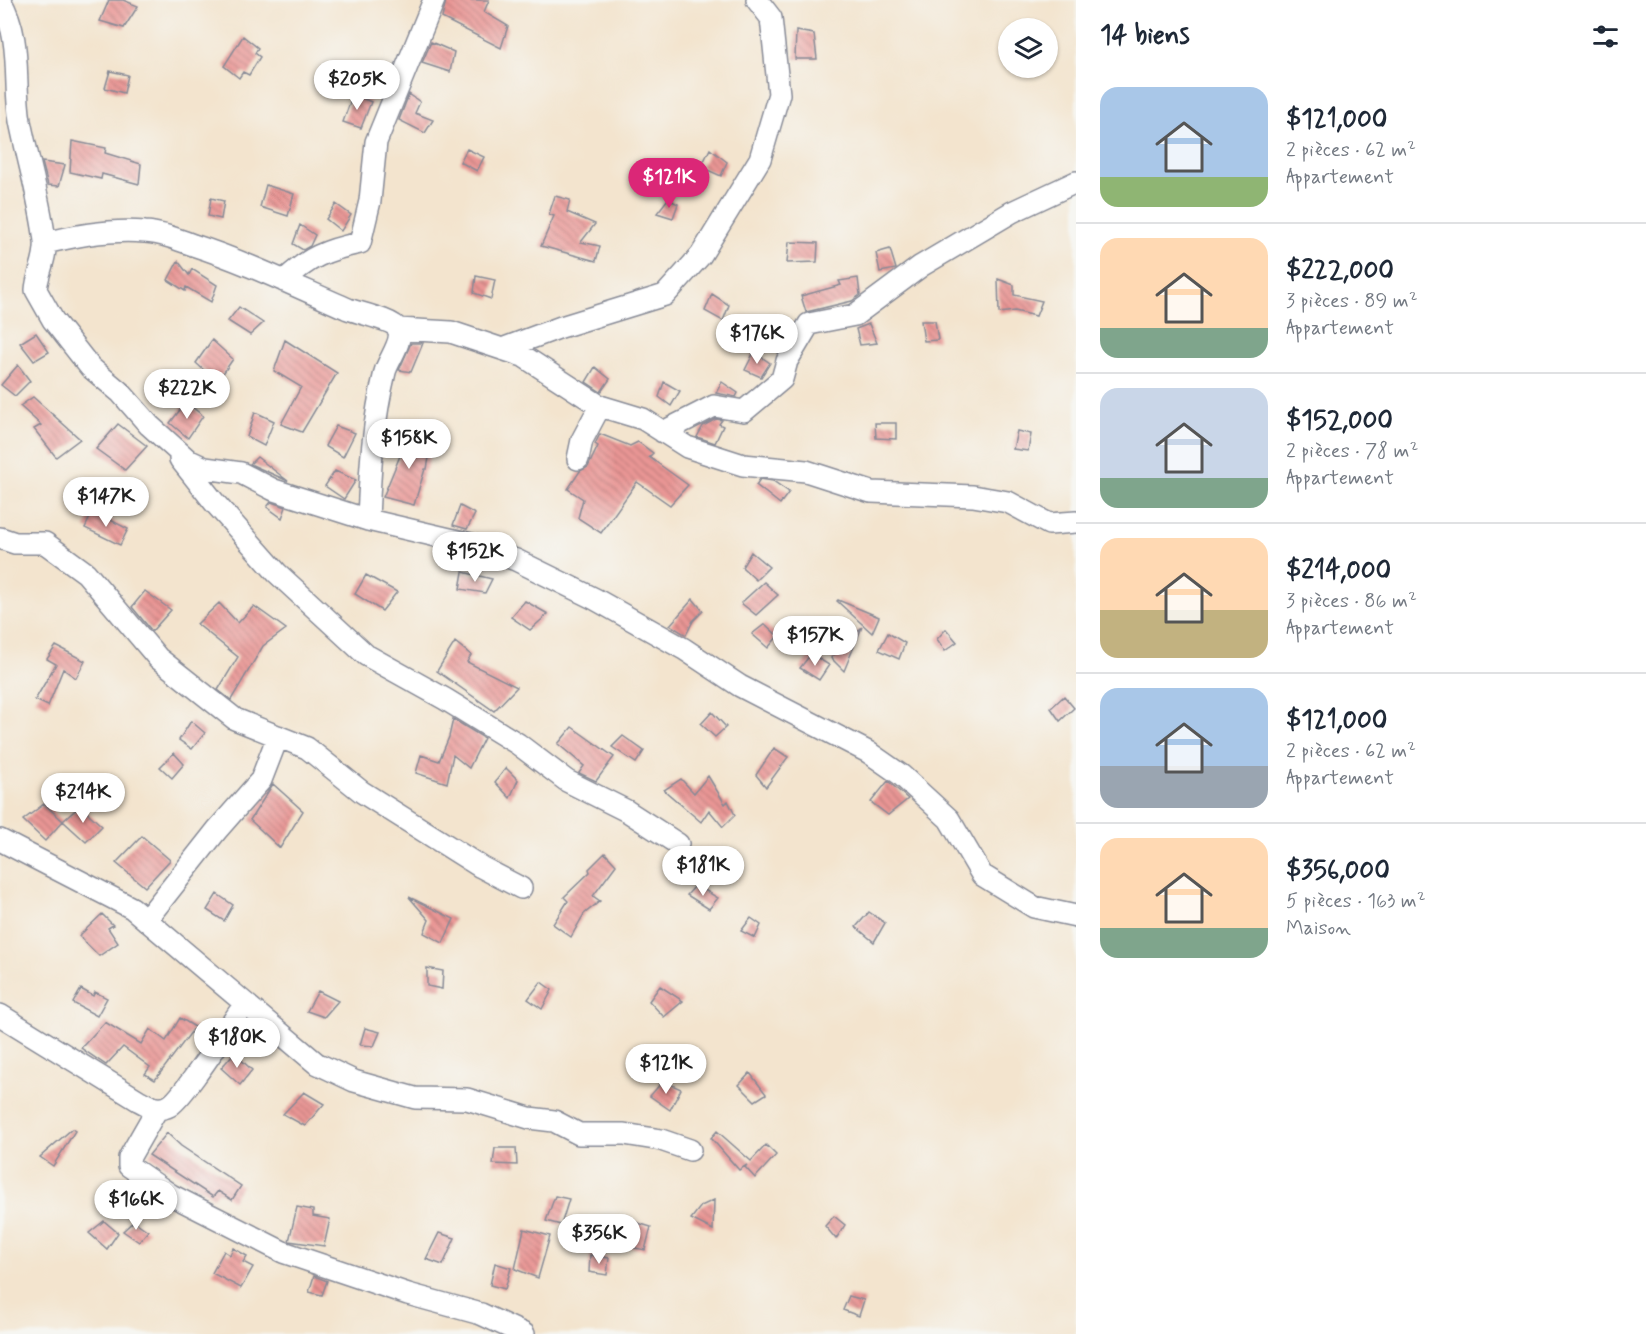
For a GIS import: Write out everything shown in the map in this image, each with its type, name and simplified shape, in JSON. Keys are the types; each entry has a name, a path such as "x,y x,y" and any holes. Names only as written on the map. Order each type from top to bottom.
{"street":[{"path":"0,0 13,37 18,68 20,117 36,185 39,213 46,243 36,290 66,339 90,367 121,393 188,460 205,468 241,473 274,490 368,520 471,544 516,560 595,599 684,650 740,686 868,752 901,775 949,819 982,875 1034,907 1076,916"},
{"path":"284,281 300,265 327,250 360,243 370,201 376,142 434,0"},
{"path":"502,349 584,319 665,295 701,255 760,159 778,94 771,18 757,0"},
{"path":"663,432 714,406 744,411 782,380 787,361 809,324 855,315 942,254 1012,212 1076,182"},
{"path":"46,243 76,235 144,232 218,253 363,315 389,322 398,329 451,332 523,356 600,406 643,419 687,447 743,465 806,471 871,492 974,496 1008,502 1049,524 1076,522"},
{"path":"368,520 370,458 378,402 388,361 399,338 398,329"},
{"path":"578,459 582,440 600,406"},
{"path":"165,439 214,502 277,573 366,655 445,699 518,744 567,781 627,811 678,844"},
{"path":"0,538 15,543 45,543 86,573 158,658 235,719 307,748 362,792 481,867 521,888"},
{"path":"146,920 217,830 261,780 278,736"},
{"path":"0,840 68,877 108,894 146,920 316,1063 354,1081 416,1098 467,1099 529,1118 554,1121 579,1134 624,1134 661,1140 690,1150"},
{"path":"0,1016 138,1100 158,1109 167,1107 179,1097 245,1004"},
{"path":"158,1109 129,1158 129,1166 171,1196 283,1252 408,1294 481,1314 525,1334"}],"building":[{"path":"109,0 123,0 138,6 124,28 100,21"},
{"path":"446,0 489,0 484,12 508,26 501,48 442,18"},
{"path":"796,31 814,34 817,59 795,59"},
{"path":"243,36 258,48 255,53 260,57 249,75 243,72 239,78 224,66"},
{"path":"431,42 454,52 450,72 422,63"},
{"path":"110,71 128,75 124,93 105,88"},
{"path":"353,94 371,102 361,128 343,122"},
{"path":"409,94 420,102 415,113 433,120 425,133 399,120"},
{"path":"72,141 106,148 105,153 141,164 139,184 102,174 101,179 70,172"},
{"path":"467,149 484,157 477,171 460,162"},
{"path":"710,149 727,162 721,176 701,167"},
{"path":"42,162 65,165 59,186 48,185"},
{"path":"266,185 294,194 288,216 260,207"},
{"path":"555,196 570,200 567,212 595,224 581,242 600,246 596,261 541,246 554,216 549,214"},
{"path":"211,198 224,201 221,219 208,216"},
{"path":"668,199 678,204 673,218 657,213"},
{"path":"336,204 351,215 341,231 326,219"},
{"path":"300,225 315,235 310,246 303,250 293,244"},
{"path":"789,242 818,243 817,262 787,263"},
{"path":"890,249 896,269 880,272 876,253"},
{"path":"178,261 189,275 192,269 217,285 211,302 186,287 185,291 168,280"},
{"path":"476,276 495,280 491,299 474,293"},
{"path":"858,278 860,295 852,301 806,312 801,296 841,285 839,281"},
{"path":"998,279 1014,285 1014,295 1042,301 1036,316 1015,311 999,313"},
{"path":"712,294 729,305 723,321 705,311"},
{"path":"239,307 263,323 250,335 228,321"},
{"path":"921,321 935,321 938,340 924,341"},
{"path":"869,324 877,343 860,345 856,329"},
{"path":"36,333 49,352 34,361 20,343"},
{"path":"212,340 233,359 217,382 196,363"},
{"path":"285,340 337,373 302,432 281,424 301,387 274,371"},
{"path":"411,343 423,343 411,372 399,370"},
{"path":"754,352 770,363 761,377 745,370"},
{"path":"18,365 30,381 15,396 1,385"},
{"path":"595,367 610,379 601,392 586,382"},
{"path":"664,382 680,391 671,406 659,397"},
{"path":"722,382 738,393 736,397 716,393"},
{"path":"33,397 80,439 56,457 34,429 41,425 20,406"},
{"path":"186,402 203,416 188,438 170,423"},
{"path":"255,412 274,421 264,446 247,437"},
{"path":"716,419 722,420 719,424 723,426 715,443 697,437 703,426"},
{"path":"875,423 896,423 896,439 876,438"},
{"path":"118,424 147,446 125,470 96,449"},
{"path":"336,426 355,433 343,457 325,446"},
{"path":"1017,431 1031,434 1028,451 1013,449"},
{"path":"406,432 432,441 427,469 425,469 414,505 383,497 402,451"},
{"path":"600,434 630,446 638,442 653,453 649,457 688,485 670,505 637,482 601,533 578,518 583,499 568,489 580,471 588,467 598,446 595,444"},
{"path":"257,457 288,481 250,464"},
{"path":"335,471 356,480 344,499 325,486"},
{"path":"760,479 773,481 789,492 780,504 756,485"},
{"path":"271,502 286,507 282,518 267,507"},
{"path":"460,506 475,514 467,529 453,525"},
{"path":"93,511 128,529 120,545 85,528"},
{"path":"751,552 769,567 756,580 742,567"},
{"path":"463,572 492,579 485,593 460,589"},
{"path":"366,575 397,592 382,611 355,594"},
{"path":"764,582 778,595 756,615 741,603"},
{"path":"145,591 171,610 152,631 132,607"},
{"path":"693,599 703,611 693,621 686,635 670,625"},
{"path":"525,601 548,614 530,630 511,617"},
{"path":"837,601 879,617 872,633"},
{"path":"219,603 238,623 254,606 286,629 263,646 231,700 218,690 238,657 197,624"},
{"path":"765,624 778,636 768,648 752,634"},
{"path":"862,627 844,671 831,658"},
{"path":"946,629 957,642 945,651 937,639"},
{"path":"888,633 905,643 899,659 879,650"},
{"path":"455,642 471,655 467,662 517,687 494,711 437,671"},
{"path":"56,646 85,661 76,678 63,669 48,706 35,700 56,664 47,659"},
{"path":"811,654 829,665 819,680 800,668"},
{"path":"1064,696 1074,708 1060,721 1051,708"},
{"path":"712,712 726,727 715,737 701,724"},
{"path":"453,719 484,738 469,768 453,755 447,783 416,773 421,755 439,761 449,737"},
{"path":"191,721 205,733 192,749 179,740"},
{"path":"572,727 614,757 596,781 579,773 584,766 558,744"},
{"path":"623,736 644,751 636,763 612,747"},
{"path":"774,748 788,757 766,787 756,775"},
{"path":"174,753 184,764 172,778 160,767"},
{"path":"506,768 518,780 510,798 495,782"},
{"path":"708,776 725,804 728,801 735,815 723,827 709,810 701,822 664,790 681,779 694,793"},
{"path":"888,781 908,799 888,815 871,802"},
{"path":"273,784 303,811 280,848 250,820"},
{"path":"44,804 63,821 45,841 23,820"},
{"path":"80,806 102,826 86,842 63,821"},
{"path":"142,836 170,860 145,887 116,863"},
{"path":"605,853 616,865 593,896 600,901 584,914 571,937 553,924 568,901 564,897 590,872 589,869"},
{"path":"696,885 718,898 709,909 687,895"},
{"path":"217,894 233,905 224,921 207,910"},
{"path":"409,897 454,919 443,943 424,933 429,920"},
{"path":"869,912 885,923 874,942 856,927"},
{"path":"102,914 113,925 108,928 118,943 99,956 79,936"},
{"path":"751,918 761,925 755,938 741,931"},
{"path":"427,968 443,971 442,989 427,986"},
{"path":"541,982 552,990 542,1009 528,999"},
{"path":"660,986 683,1001 664,1017 649,1001"},
{"path":"81,989 93,996 95,992 107,998 97,1016 73,1003"},
{"path":"318,991 338,1001 324,1017 307,1011"},
{"path":"180,1018 195,1027 155,1080 145,1074 150,1067 123,1047 106,1065 81,1048 105,1022 141,1044 150,1029 166,1041"},
{"path":"365,1028 380,1032 374,1046 360,1045"},
{"path":"234,1053 252,1070 240,1085 221,1068"},
{"path":"750,1073 766,1094 755,1101 739,1085"},
{"path":"663,1081 681,1089 670,1110 650,1096"},
{"path":"304,1092 324,1104 305,1126 283,1114"},
{"path":"72,1129 75,1131 53,1166 40,1157"},
{"path":"717,1131 751,1161 766,1145 776,1155 755,1178 745,1167 747,1165 739,1170 711,1138"},
{"path":"167,1133 181,1146 241,1186 232,1200 218,1191 213,1197 149,1155"},
{"path":"495,1148 516,1148 517,1165 493,1164"},
{"path":"555,1196 569,1199 561,1225 546,1221"},
{"path":"714,1200 713,1230 691,1219 701,1206"},
{"path":"297,1207 313,1210 313,1216 330,1219 324,1246 289,1241"},
{"path":"834,1216 845,1225 836,1239 825,1226"},
{"path":"628,1220 651,1227 645,1250 620,1245"},
{"path":"104,1221 118,1233 107,1249 89,1233"},
{"path":"134,1221 148,1231 139,1242 123,1231"},
{"path":"524,1229 550,1236 538,1278 515,1269"},
{"path":"439,1233 455,1238 443,1265 426,1259"},
{"path":"233,1248 247,1256 243,1262 253,1267 241,1288 212,1273 224,1251 230,1255"},
{"path":"590,1255 609,1258 607,1275 589,1272"},
{"path":"495,1263 511,1268 505,1289 490,1285"},
{"path":"314,1276 327,1281 322,1295 309,1292"},
{"path":"849,1296 864,1300 859,1316 843,1310"}]}
